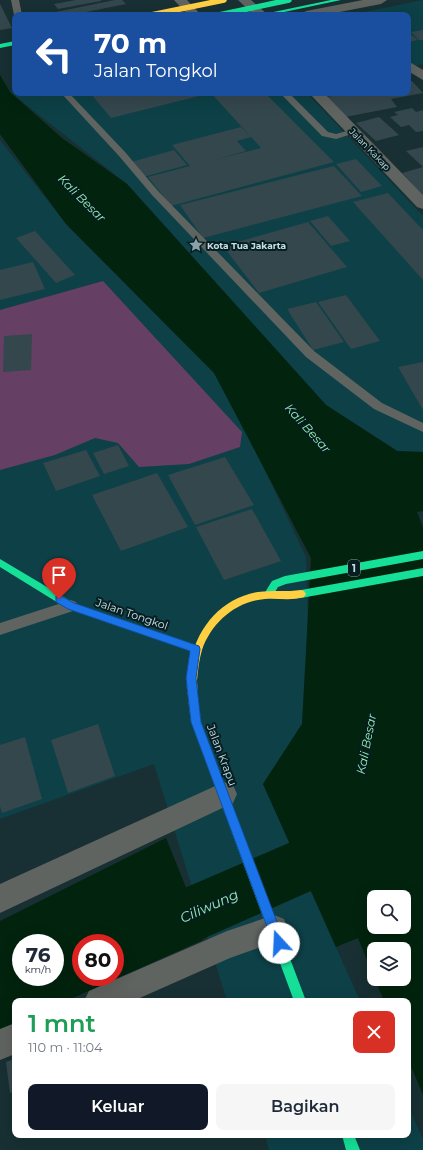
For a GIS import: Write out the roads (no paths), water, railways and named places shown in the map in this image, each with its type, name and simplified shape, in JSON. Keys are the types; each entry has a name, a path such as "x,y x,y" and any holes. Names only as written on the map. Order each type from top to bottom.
{"main road":[{"path":"166,12 224,0"},
{"path":"232,12 289,0"},
{"path":"277,12 339,0"},
{"path":"0,46 12,44"},
{"name":"1","path":"423,555 285,580 274,584 269,594 282,597 423,572"},
{"name":"Jalan Tongkol","path":"0,563 71,606 196,649"},
{"name":"Jalan Krapu","path":"269,594 244,600 225,611 206,629 196,649 191,678 196,722 299,998"},
{"path":"349,1138 353,1150"}],"street":[{"path":"180,0 192,12"},
{"path":"224,0 236,12"},
{"path":"244,0 258,12"},
{"path":"321,12 381,0"},
{"path":"411,66 423,76"},
{"name":"Jalan Kakap","path":"319,96 423,204"},
{"path":"0,899 53,872 184,816 226,802"},
{"path":"106,998 272,924"},
{"path":"0,1045 12,1039"}],"lane":[{"path":"15,0 17,12"},
{"path":"68,96 122,154 155,193 310,354 378,406 423,428"},
{"path":"287,96 325,134 330,137 354,132"},
{"path":"0,629 71,606"}],"water":[{"name":"Kali Besar","path":"0,75 12,96 15,96 62,138 127,184 326,405 397,451 423,452 423,511 417,512 423,527 423,1095 411,1066 411,998 383,998 378,986 411,986 411,942 367,942 367,960 358,938 336,947 263,784 302,724 311,558 214,373 66,224 0,134"},
{"path":"166,838 185,885 203,940 124,975 124,934 72,934 72,986 100,986 73,998 12,998 12,1024 0,1030 0,921"}],"waterway":[{"name":"Ciliwung","path":"124,944 347,846"}],"place":[{"name":"Kota Tua Jakarta","path":"196,245"}]}
